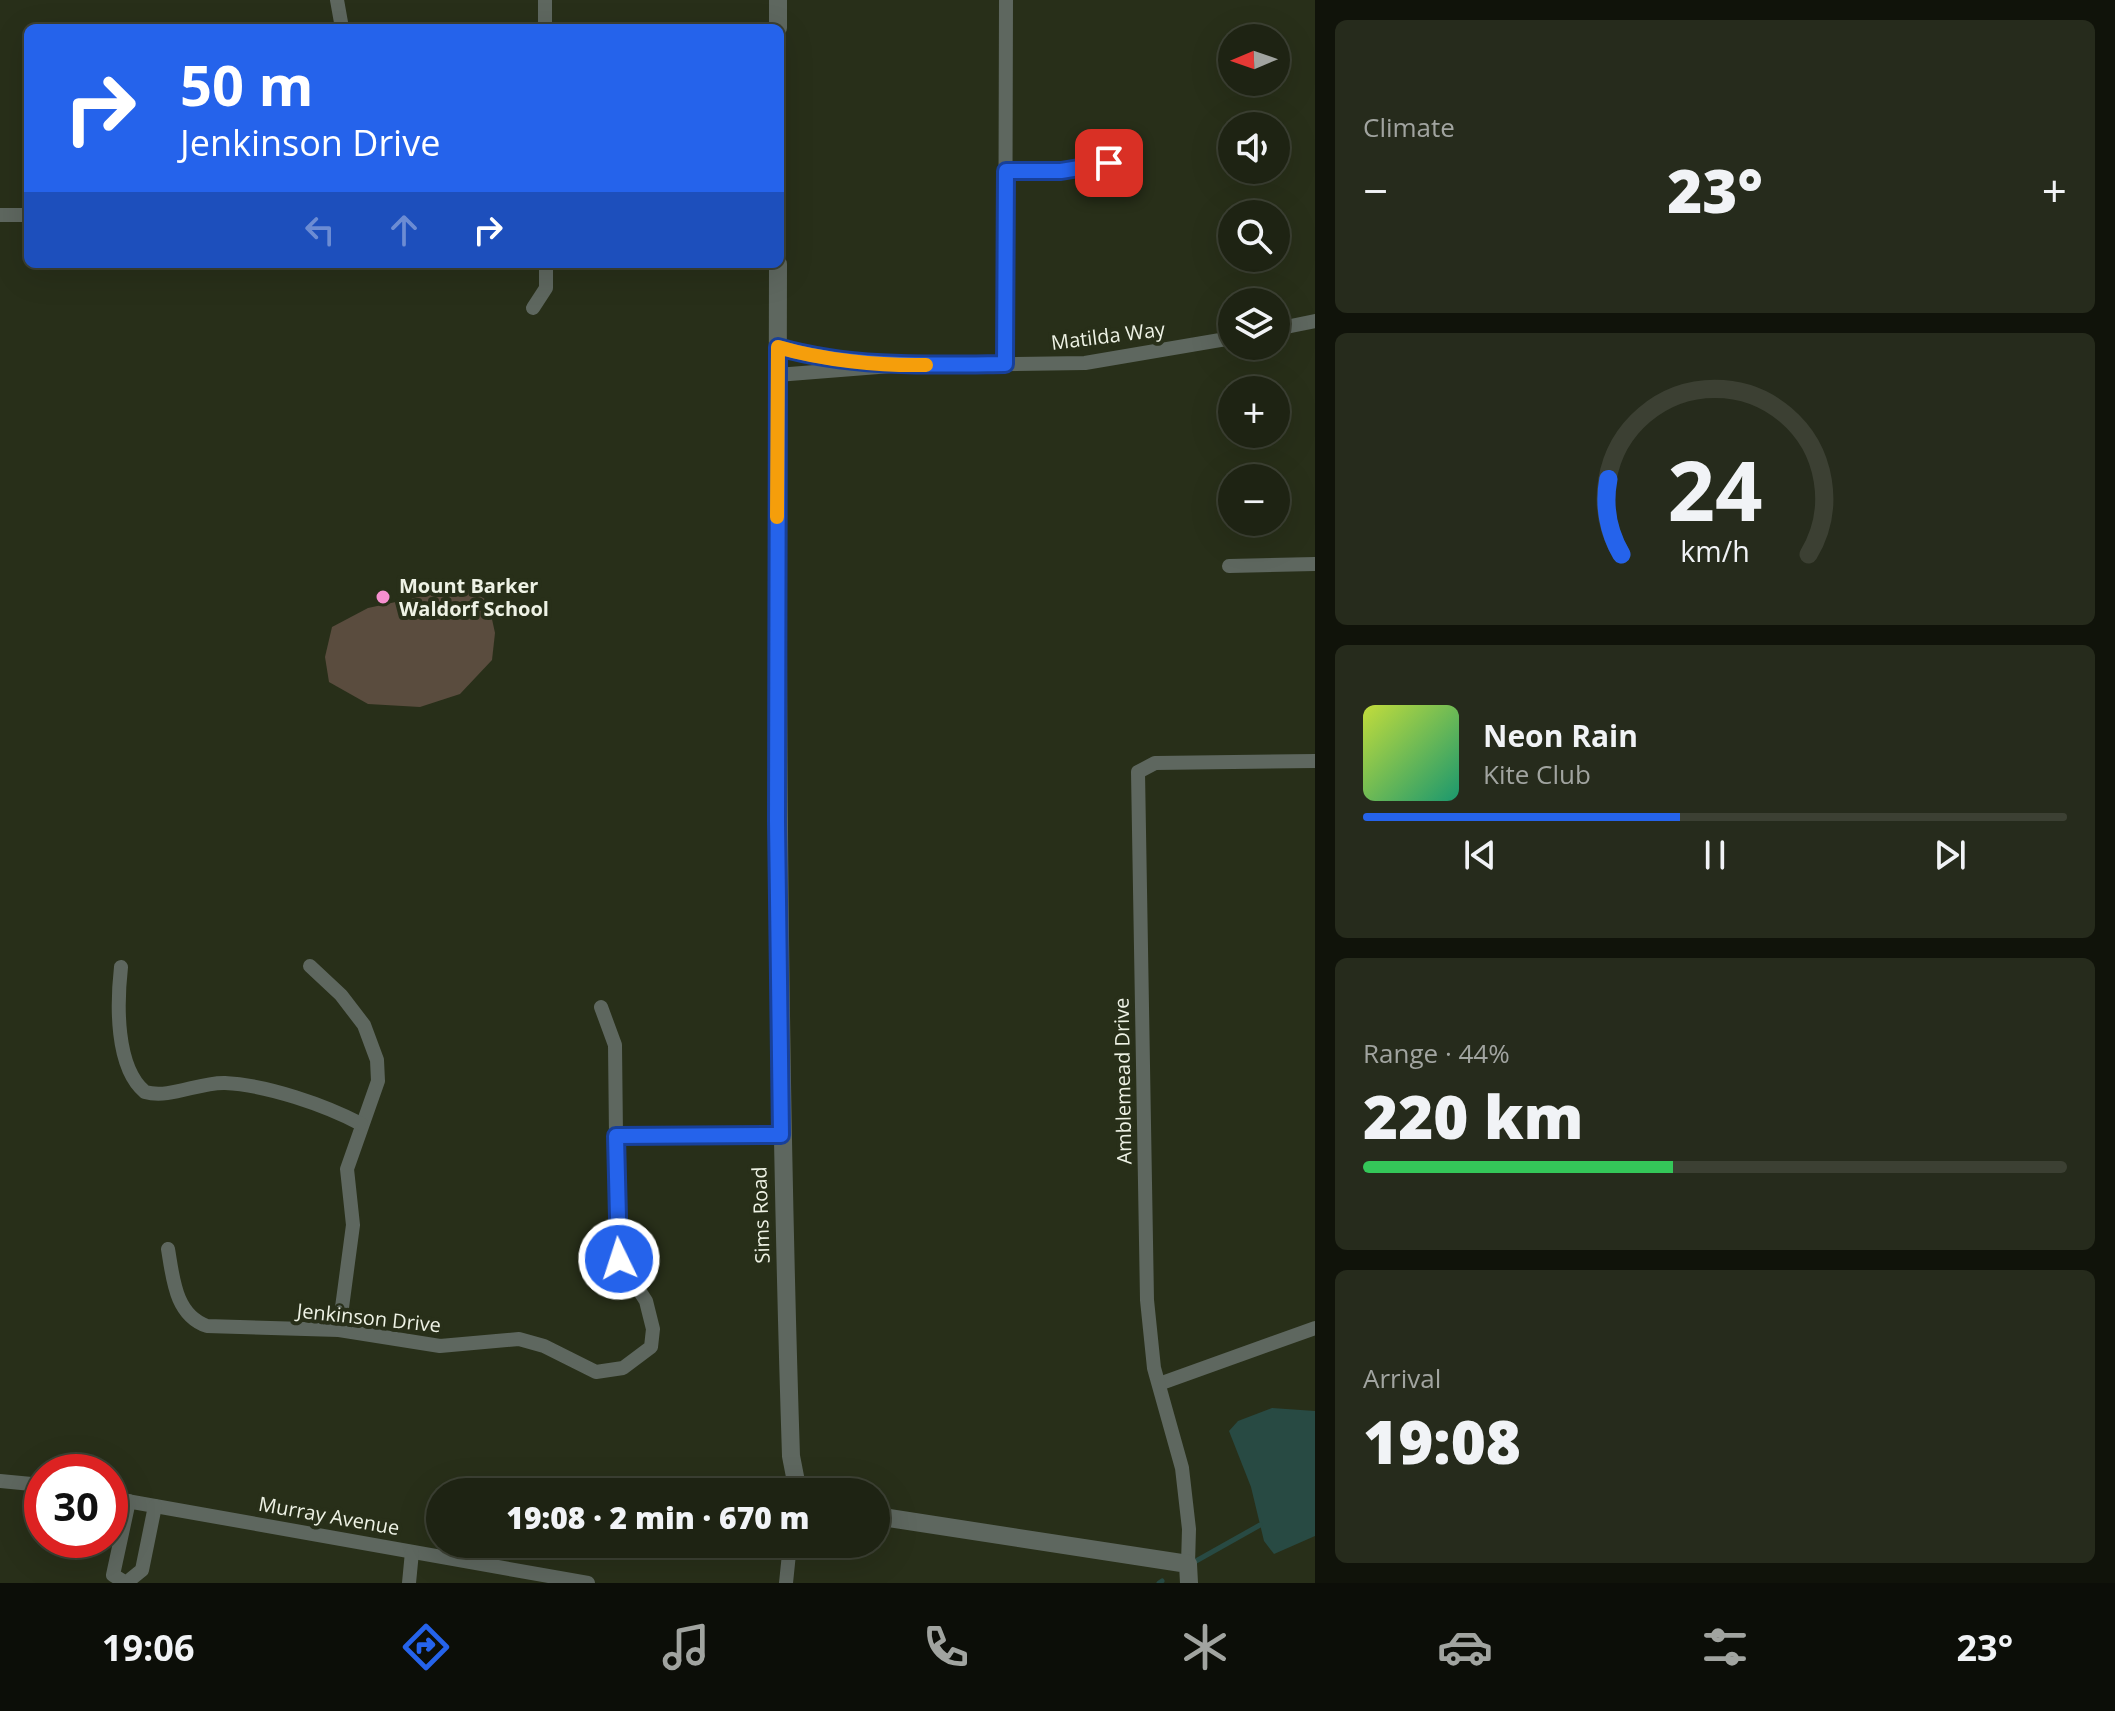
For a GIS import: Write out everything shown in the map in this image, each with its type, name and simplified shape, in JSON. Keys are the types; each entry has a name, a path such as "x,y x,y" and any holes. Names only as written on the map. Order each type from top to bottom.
{"street":[{"path":"337,0 341,24"},
{"path":"545,0 545,24"},
{"path":"778,0 778,24"},
{"path":"1005,364 1006,0"},
{"path":"1006,171 1061,171 1133,159"},
{"path":"0,215 24,215"},
{"path":"533,308 546,288 546,268"},
{"name":"Sims Road","path":"778,268 781,1135 791,1456 795,1478"},
{"path":"1290,326 1315,321"},
{"name":"Matilda Way","path":"777,375 891,366 1085,363 1218,340"},
{"name":"Matilda Way","path":"778,347 805,355 891,366"},
{"path":"1229,566 1315,564"},
{"name":"Amblemead Drive","path":"1188,1574 1189,1529 1182,1468 1159,1384 1147,1300 1138,772 1155,763 1315,761"},
{"path":"310,966 341,995 374,1044 378,1081 347,1169 353,1225 339,1330"},
{"path":"121,967 117,1002 128,1069 145,1092 233,1084 332,1109 361,1124"},
{"name":"Jenkinson Drive","path":"168,1249 175,1288 193,1322 207,1326 339,1330 440,1346 519,1339 544,1346 596,1372 623,1368 635,1362 651,1347 653,1329 646,1301 619,1259 615,1045 601,1007"},
{"path":"616,1136 781,1135"},
{"path":"1159,1384 1315,1328"},
{"path":"0,1481 24,1483"},
{"path":"129,1501 113,1575 126,1583 142,1570 155,1506"},
{"name":"Murray Avenue","path":"129,1501 588,1583"},
{"path":"890,1519 1188,1574"},
{"path":"409,1583 412,1552"},
{"path":"786,1583 789,1558"}],"shaded area":[{"path":"465,587 488,601 495,633 492,660 460,694 420,707 368,704 329,682 325,657 332,627 368,608"}],"water":[{"path":"1272,1408 1315,1411 1315,1536 1274,1554 1264,1541 1251,1487 1229,1431 1238,1421"}],"waterway":[{"path":"1196,1561 1260,1525"}],"slow traffic":[{"path":"777,517 778,347 805,355 891,366 926,365"}],"place":[{"name":"Mount Barker Waldorf School","path":"383,597"}],"route":[{"path":"619,1259 616,1239 616,1136 781,1135 777,821 778,347 805,355 891,366 1005,364 1006,171 1061,171 1109,163"}]}
